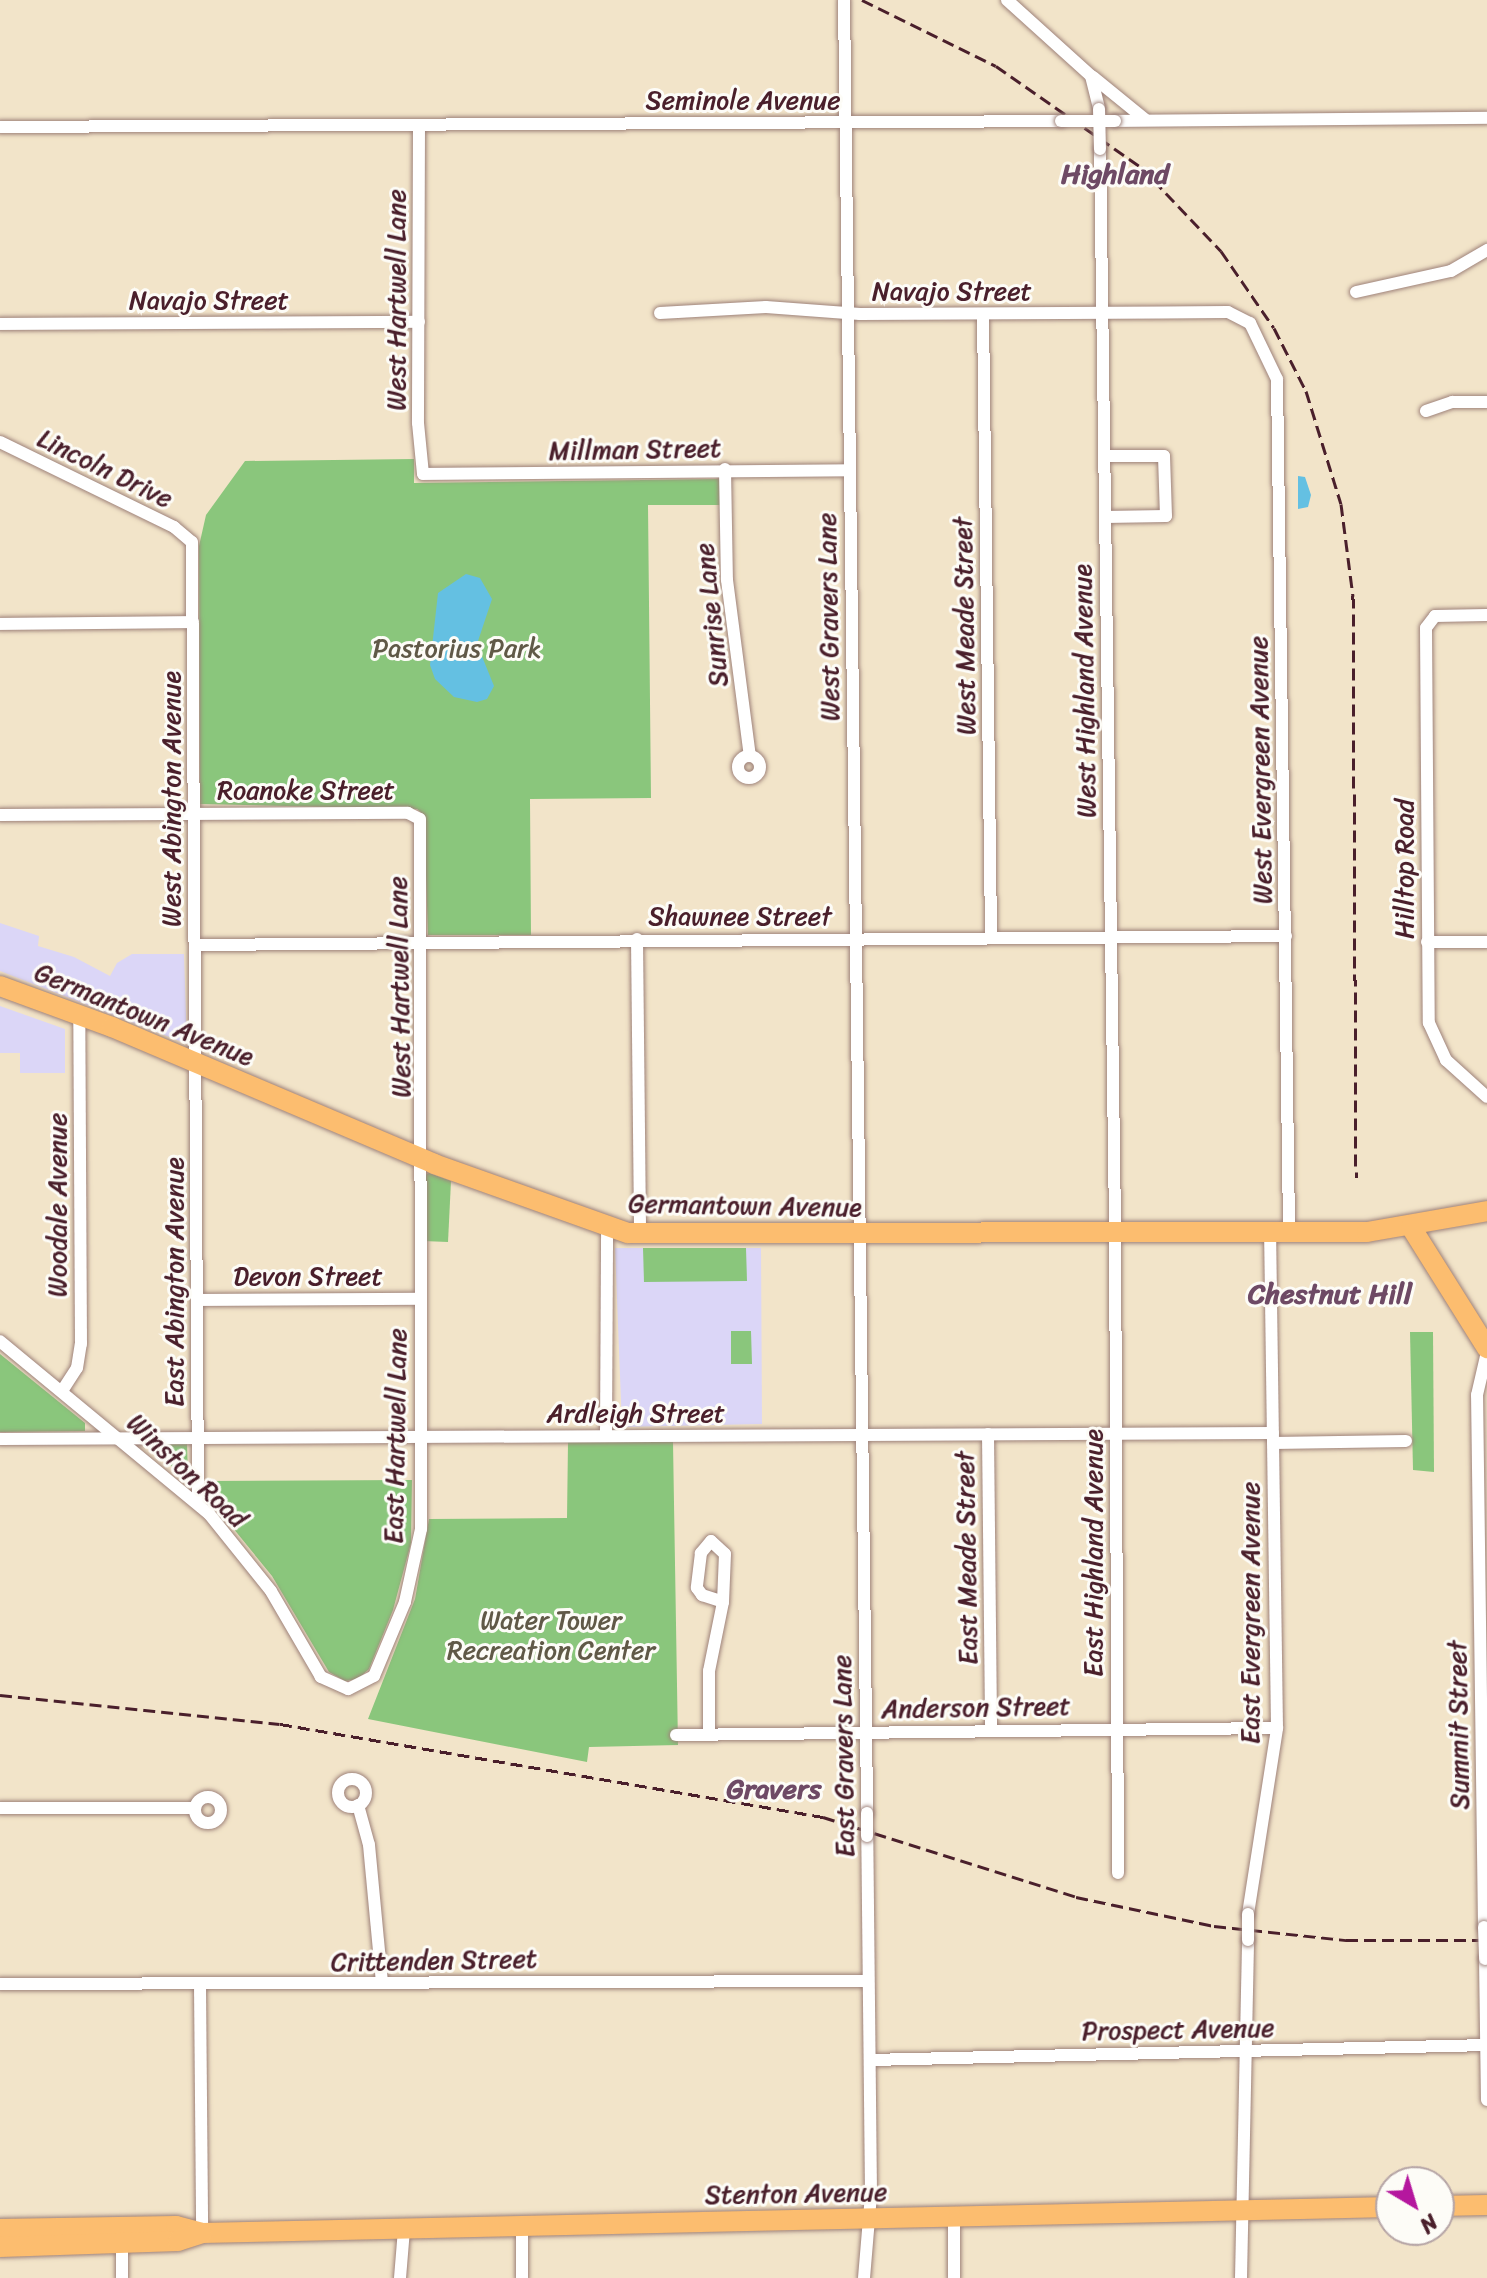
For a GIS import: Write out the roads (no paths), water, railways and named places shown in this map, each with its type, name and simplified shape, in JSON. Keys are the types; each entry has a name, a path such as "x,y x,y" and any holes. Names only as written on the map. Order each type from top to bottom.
{"main road":[{"name":"Germantown Avenue","path":"0,986 79,1014 420,1159 607,1227 640,1234 1280,1232 1411,1227 1487,1211"},
{"path":"1411,1227 1487,1350"},
{"path":"1455,2206 1487,2205"},
{"name":"Stenton Avenue","path":"0,2229 178,2241 202,2233 1375,2207"},
{"name":"Stenton Avenue","path":"0,2247 122,2235"}],"street":[{"name":"West Gravers Lane","path":"844,0 860,1233"},
{"path":"1007,0 1091,76 1146,120"},
{"name":"West Highland Avenue","path":"1091,76 1099,115 1100,149 1115,1233"},
{"name":"Seminole Avenue","path":"0,127 1061,121 1099,115 1115,121 1487,118"},
{"name":"West Hartwell Lane","path":"419,125 423,474"},
{"path":"1356,292 1451,271 1487,250"},
{"name":"Navajo Street","path":"660,313 766,307 983,314 1228,312 1243,317"},
{"name":"West Meade Street","path":"983,314 991,937"},
{"name":"West Evergreen Avenue","path":"1243,317 1277,379 1286,936 1280,1232"},
{"name":"Navajo Street","path":"0,324 419,322"},
{"path":"1426,411 1452,402 1487,402"},
{"name":"Lincoln Drive","path":"0,442 190,537"},
{"path":"1104,456 1164,456 1166,516 1105,517"},
{"name":"Sunrise Lane","path":"725,469 727,580 750,756"},
{"name":"Millman Street","path":"423,474 848,470"},
{"name":"West Abington Avenue","path":"190,537 195,1062"},
{"name":"Hilltop Road","path":"1487,615 1430,619 1427,942 1428,1009 1435,1042 1450,1066 1487,1097"},
{"path":"0,624 193,622"},
{"name":"Roanoke Street","path":"0,815 419,816"},
{"name":"West Hartwell Lane","path":"419,816 424,943 420,1159"},
{"name":"Shawnee Street","path":"195,945 1286,936"},
{"path":"637,939 640,1234"},
{"path":"1427,942 1487,942"},
{"name":"Woodale Avenue","path":"62,1391 77,1368 81,1344 79,1014"},
{"name":"East Abington Avenue","path":"195,1062 198,1503"},
{"name":"East Hartwell Lane","path":"348,1689 363,1686 378,1670 410,1586 421,1529 420,1159"},
{"path":"606,1436 607,1227"},
{"name":"East Evergreen Avenue","path":"1241,2278 1248,1914 1277,1728 1273,1438 1280,1232"},
{"name":"East Gravers Lane","path":"860,1233 870,2060 869,2219 864,2278"},
{"name":"East Highland Avenue","path":"1115,1233 1118,1873"},
{"name":"Devon Street","path":"197,1300 419,1299"},
{"name":"Winston Road","path":"0,1341 198,1503 258,1573 321,1677 348,1689"},
{"name":"Summit Street","path":"1487,1350 1477,1395 1487,2100"},
{"name":"East Meade Street","path":"988,1434 991,1729"},
{"name":"Ardleigh Street","path":"0,1439 1115,1434 1406,1441"},
{"path":"709,1735 709,1671 723,1602 725,1554 711,1541 701,1553 697,1588 702,1595 723,1602"},
{"name":"Anderson Street","path":"676,1735 1277,1728"},
{"path":"358,1805 369,1845 382,1982"},
{"path":"0,1808 195,1808"},
{"name":"Crittenden Street","path":"0,1984 868,1981"},
{"path":"200,1985 202,2233"},
{"name":"Prospect Avenue","path":"870,2060 1487,2045"},
{"path":"954,2216 954,2278"},
{"path":"522,2226 522,2278"},
{"path":"400,2278 404,2229"},
{"path":"122,2235 122,2278"}],"water":[{"path":"1298,476 1305,477 1311,495 1308,507 1298,509"},
{"path":"466,574 480,578 492,599 477,644 494,686 487,699 477,702 454,697 435,679 430,665 438,593"}],"railway":[{"path":"862,0 996,66 1141,167 1221,251 1274,328 1306,391 1341,504 1353,596 1356,1178"},
{"path":"0,1695 280,1724 823,1817 1076,1897 1214,1926 1346,1940 1487,1940"}],"district":[{"name":"Highland","path":"1115,174"},
{"name":"Chestnut Hill","path":"1330,1294"},
{"name":"Gravers","path":"774,1789"}],"park label":[{"name":"Pastorius Park","path":"457,649"},
{"name":"Water Tower Recreation Center","path":"551,1636"}]}
